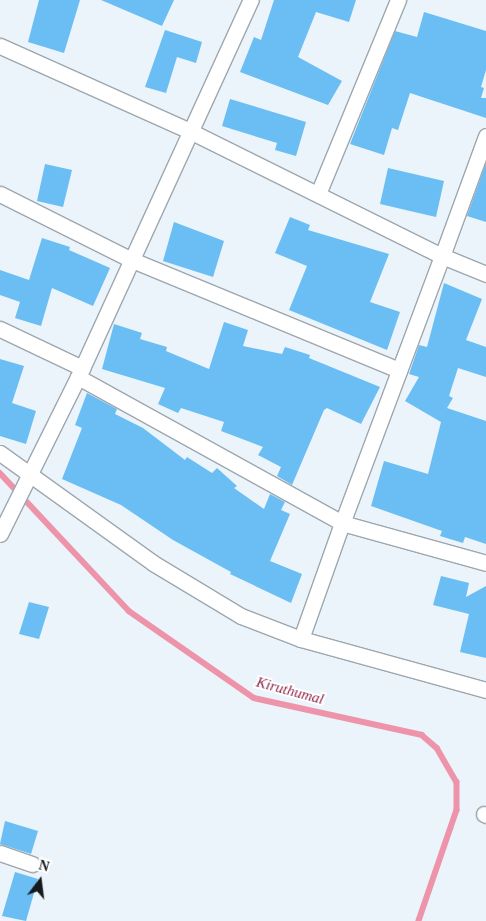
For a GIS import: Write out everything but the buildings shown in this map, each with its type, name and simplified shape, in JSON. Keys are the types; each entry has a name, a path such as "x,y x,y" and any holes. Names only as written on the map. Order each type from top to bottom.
{"street":[{"path":"0,534 80,372 192,132 251,0"},
{"path":"318,194 398,0"},
{"path":"0,46 192,132 442,256 486,274"},
{"path":"301,639 342,523 486,136"},
{"path":"0,194 132,260 400,370"},
{"path":"0,329 80,372 342,523 486,563"},
{"path":"0,453 26,479 153,563 241,616 301,639 486,690"},
{"path":"0,853 32,864"}],"waterway":[{"name":"Kiruthumal","path":"0,473 129,611 254,698 422,735 437,748 457,782 457,810 419,921"}]}
